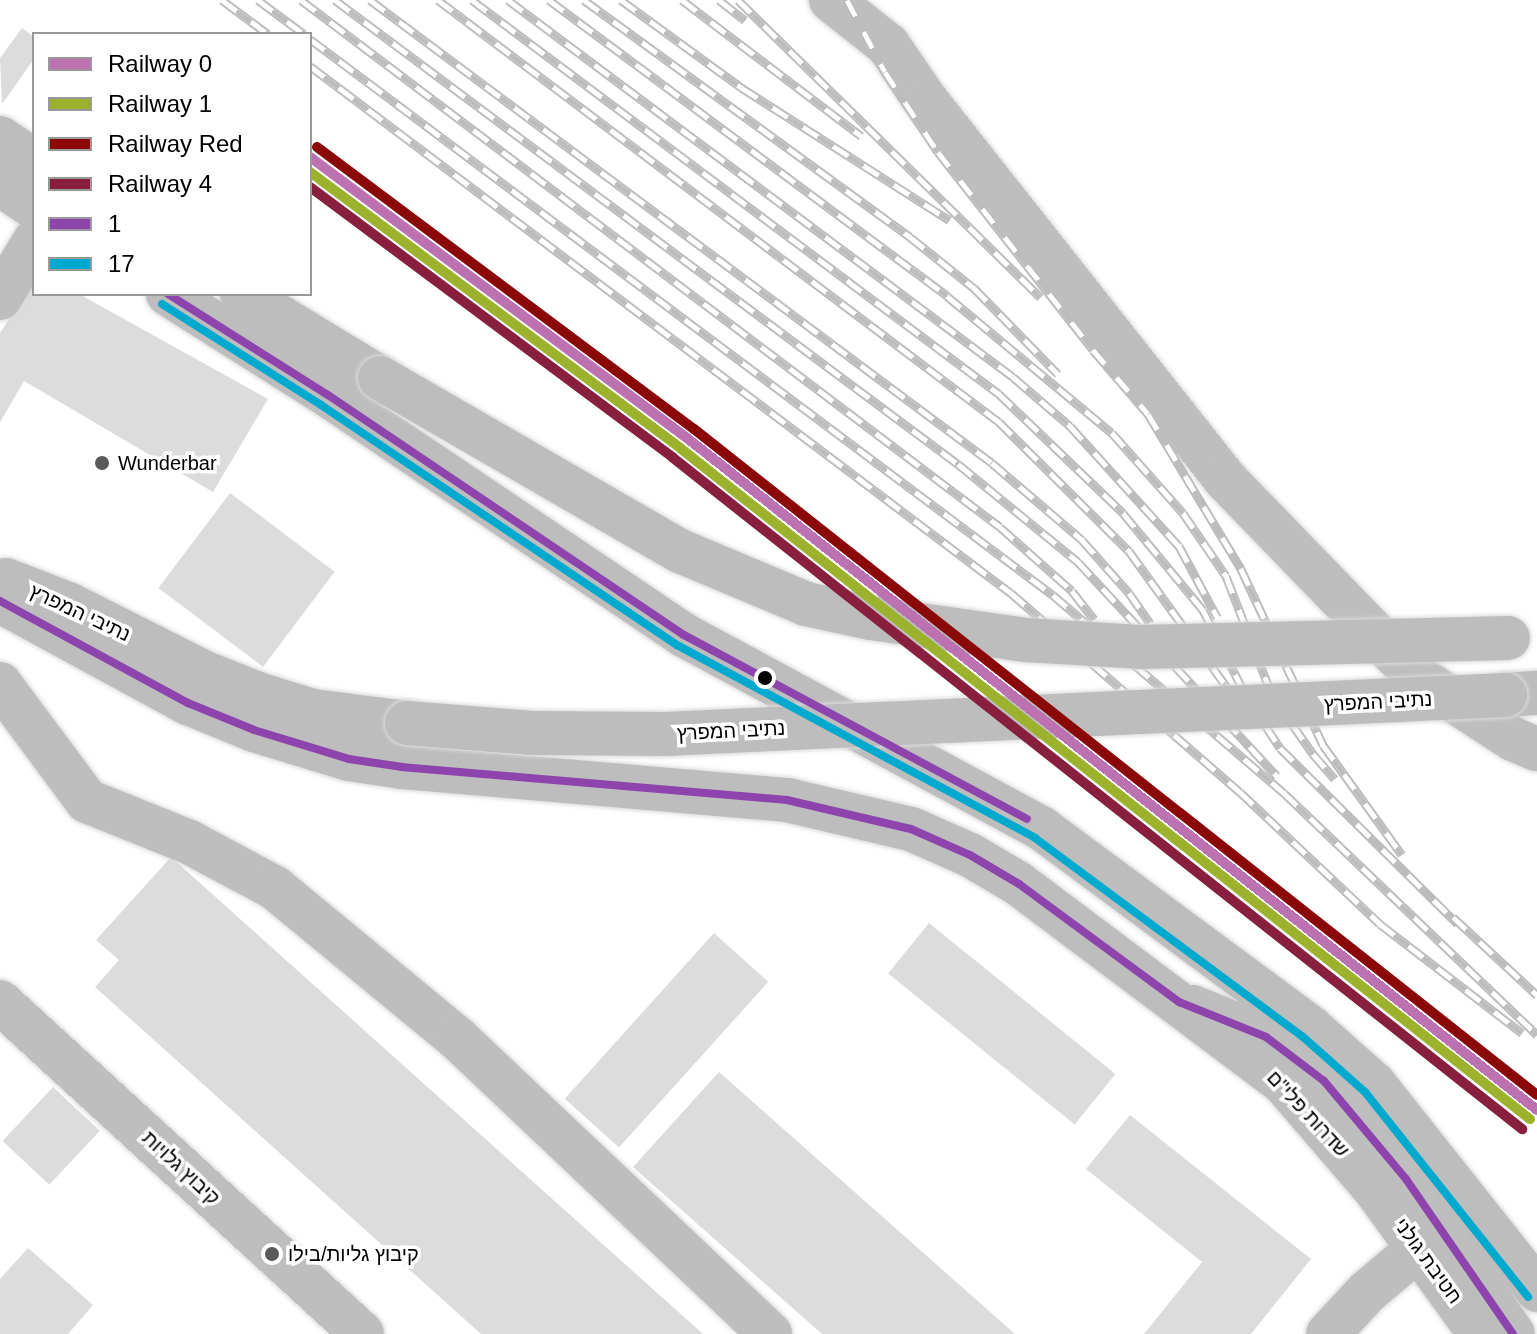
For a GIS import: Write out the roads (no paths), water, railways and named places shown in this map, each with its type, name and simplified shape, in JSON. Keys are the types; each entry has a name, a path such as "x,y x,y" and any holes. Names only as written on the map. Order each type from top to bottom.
{"highway":[{"path":"0,138 32,160"},
{"path":"0,184 32,206"},
{"path":"171,296 328,395 684,635 1041,828 1311,1028 1374,1084 1464,1193 1537,1290"},
{"path":"245,296 380,378 680,551 806,604 871,618 1026,640 1139,647 1537,637"},
{"name":"נתיבי המפרץ","path":"0,578 70,605 205,673 313,711 407,723 532,733 665,734 1537,693"},
{"name":"שדרות פלי\"ם","path":"0,601 188,703 254,730 349,759 402,767 787,800 911,829 970,855 1019,884 1283,1082 1330,1132 1375,1189"},
{"name":"חטיבת גולני","path":"1375,1189 1480,1334"}],"street":[{"path":"831,0 888,45 925,99 1025,221 1226,480 1416,676 1513,739 1537,749"},
{"path":"0,298 32,245"},
{"path":"0,684 87,801 189,842 275,888 457,1038 770,1334"},
{"name":"קיבוץ גלויות","path":"0,1002 362,1334"},
{"path":"1179,1002 1266,1037 1324,1081 1406,1179 1513,1334"},
{"path":"1464,1193 1537,1267"},
{"path":"1328,1334 1367,1292 1419,1248"}],"railway":[{"path":"222,0 265,32"},
{"path":"258,0 301,32"},
{"path":"301,0 1000,527 1072,591 1094,619"},
{"path":"335,0 958,464 1078,562 1277,776"},
{"path":"370,0 992,463 1082,540 1129,593 1150,623"},
{"path":"438,0 999,422 1129,551 1246,714"},
{"path":"472,0 999,394 1123,513 1203,610 1246,696 1280,748 1458,924"},
{"path":"508,0 1013,377 1070,426 1179,546 1217,617"},
{"path":"549,0 947,296 1112,433 1183,513 1226,576 1272,695 1313,754 1335,779"},
{"path":"584,0 910,237 974,288 1058,374"},
{"path":"621,0 742,88 949,220"},
{"path":"682,0 861,136"},
{"path":"719,0 745,20"},
{"path":"738,0 1040,297"},
{"path":"847,0 885,72 938,152 1093,350 1148,414 1241,569 1323,745 1402,855"},
{"path":"312,40 1053,595 1284,793 1537,1035"},
{"path":"312,68 1011,593 1240,792 1380,924 1522,1033"},
{"path":"1453,917 1537,995"}],"rail line":[{"name":"Red","path":"317,147 694,429 1537,1095"},
{"name":"0","path":"312,158 687,438 1537,1110"},
{"name":"1","path":"312,173 680,448 1530,1119"},
{"name":"4","path":"312,188 672,457 1522,1129"}],"place":[{"name":"Wunderbar","path":"102,463"},
{"name":"קיבוץ גליות/בילו","path":"272,1254"}]}
